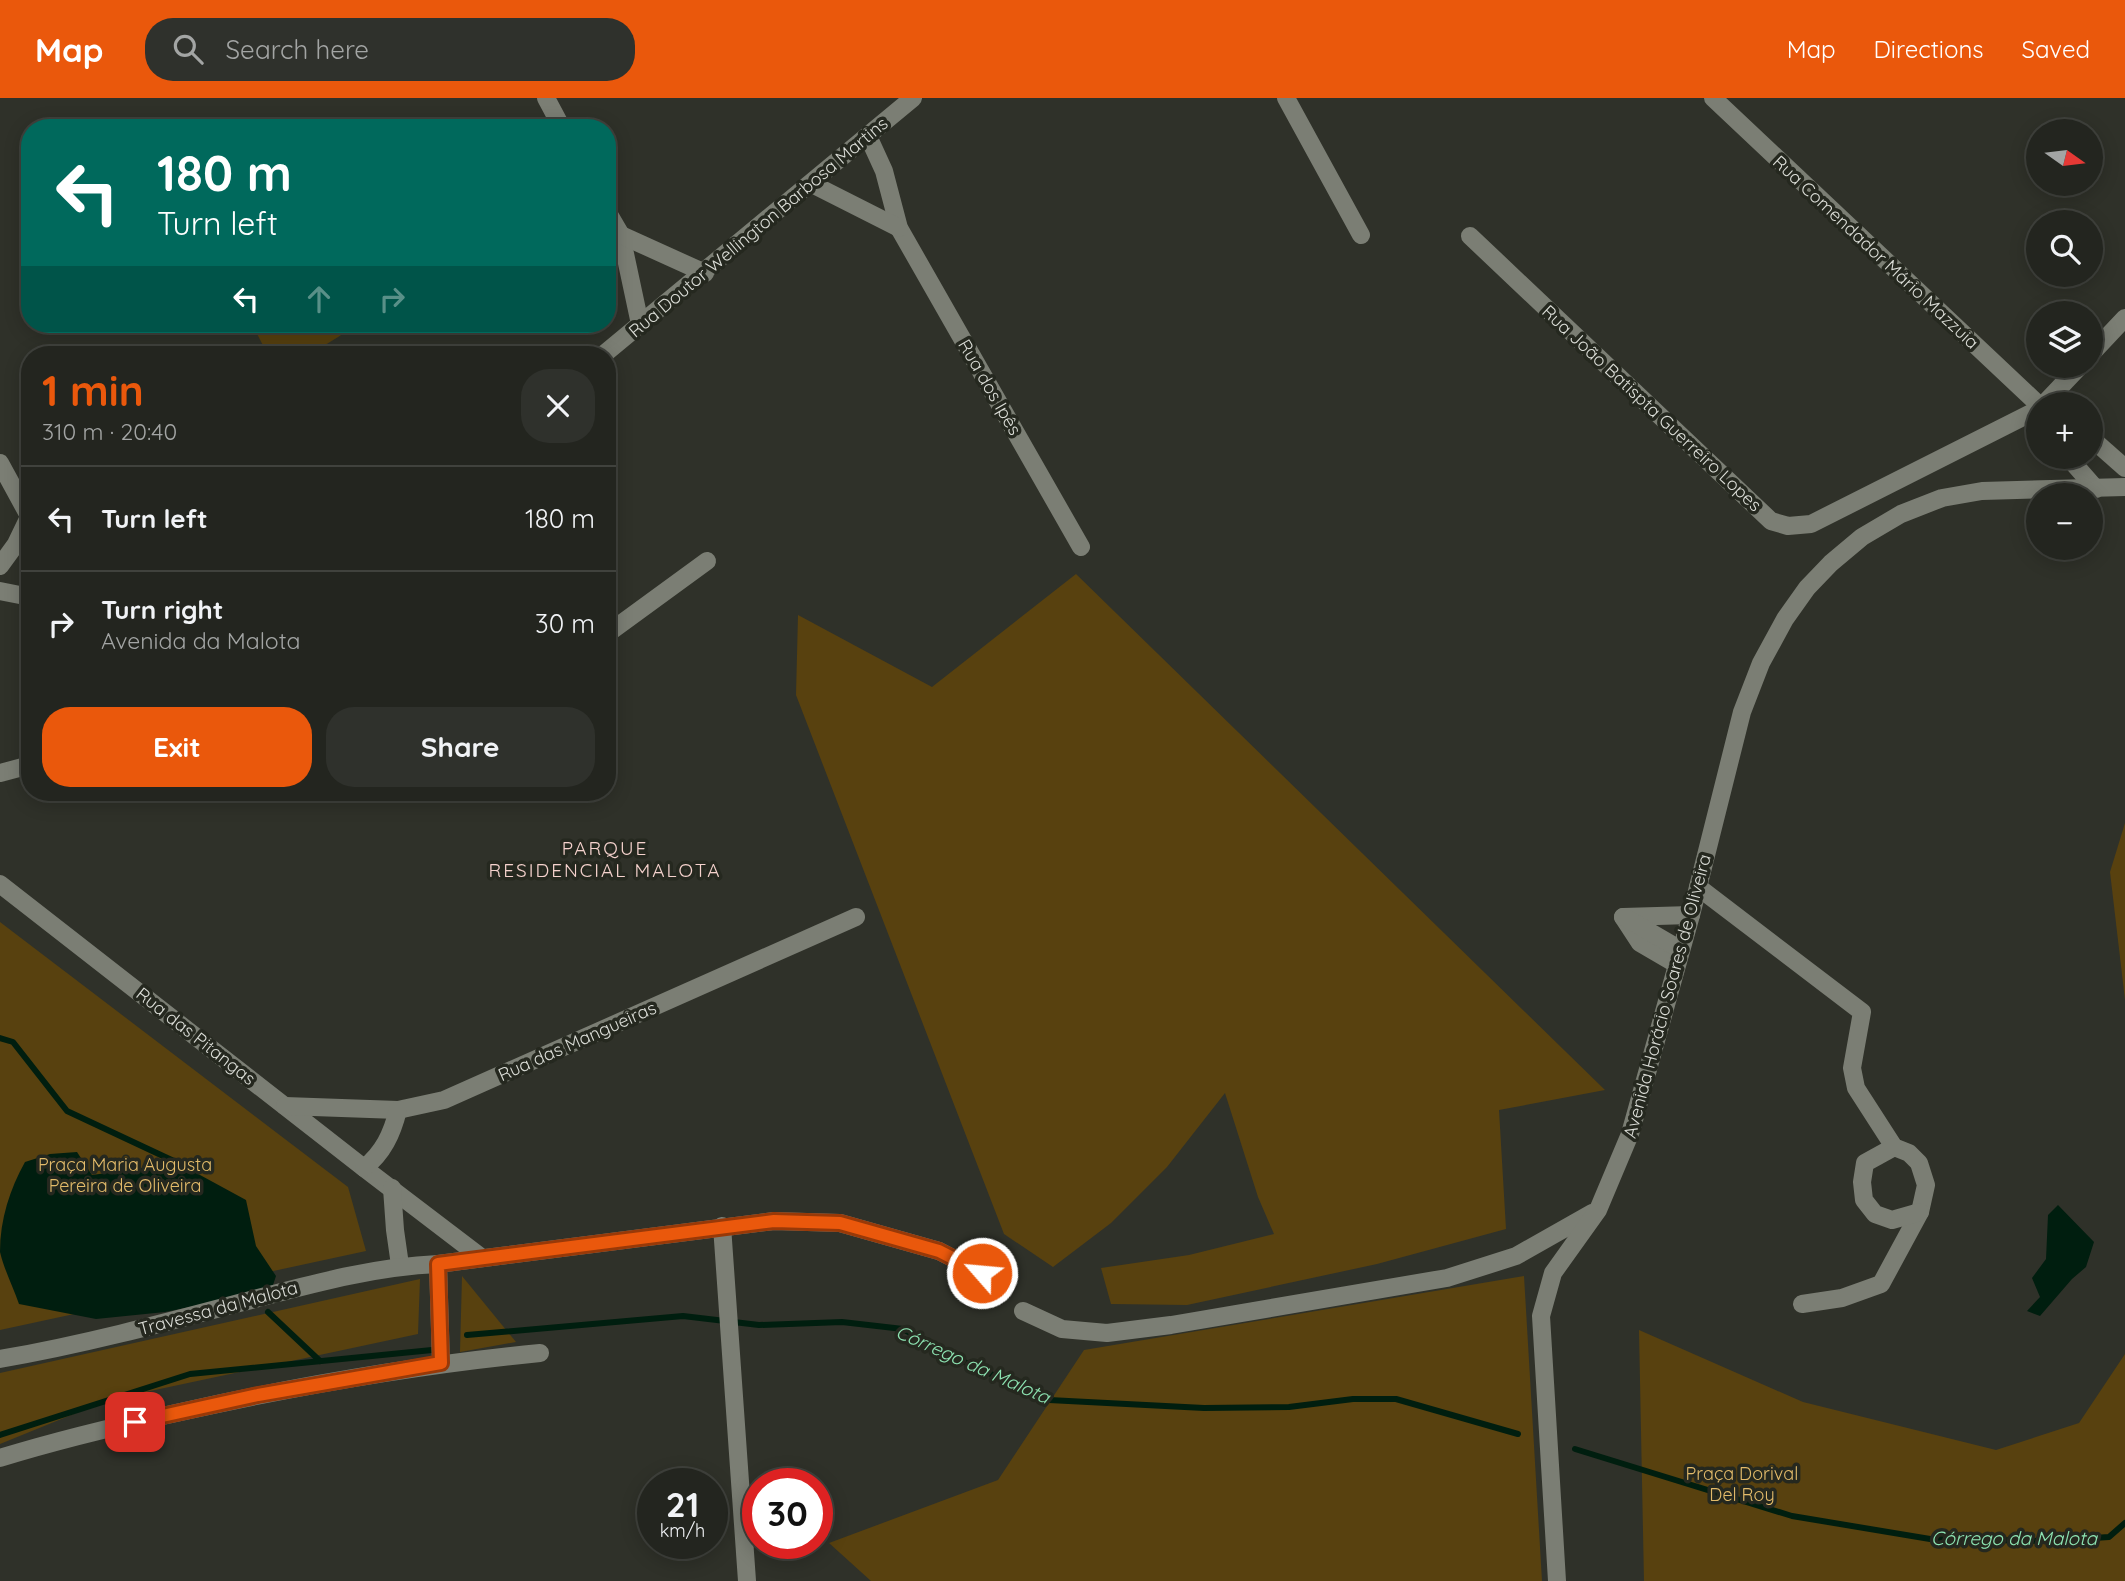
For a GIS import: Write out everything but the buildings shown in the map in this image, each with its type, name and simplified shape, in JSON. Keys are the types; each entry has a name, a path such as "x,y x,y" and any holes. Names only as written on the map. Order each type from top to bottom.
{"street":[{"path":"546,98 557,119"},
{"name":"Rua Doutor Wellington Barbosa Martins","path":"614,346 913,98"},
{"path":"1286,98 1361,235"},
{"name":"Rua Comendador Mário Mazzuia","path":"1713,98 2026,395"},
{"name":"Rua dos Ipês","path":"868,136 884,171 899,228 1081,547"},
{"path":"812,184 899,228"},
{"path":"616,227 621,236 640,324"},
{"path":"621,236 705,273"},
{"name":"Rua João Batispta Guerreiro Lopes","path":"1470,236 1771,521 1788,526 1811,524 2026,414"},
{"path":"2103,341 2125,318"},
{"path":"2055,392 2069,378"},
{"path":"2103,449 2125,468"},
{"path":"0,463 21,501"},
{"path":"2078,469 2091,483"},
{"name":"Avenida Horácio Soares de Oliveira","path":"2103,489 2125,487"},
{"name":"Avenida Horácio Soares de Oliveira","path":"1557,1581 1541,1316 1553,1273 1598,1210 1630,1134 1691,915 1742,712 1761,663 1785,619 1807,588 1831,563 1871,531 1900,514 1942,498 1982,491 2026,490"},
{"path":"0,566 21,534"},
{"path":"616,627 707,561"},
{"path":"0,591 21,595"},
{"path":"0,773 21,767"},
{"name":"Rua das Pitangas","path":"0,884 482,1258"},
{"path":"1698,887 1862,1012 1852,1068 1856,1088 1895,1147 1909,1153 1919,1163 1926,1185 1920,1212 1881,1284 1842,1298 1802,1304"},
{"path":"1679,957 1623,917 1691,915"},
{"name":"Rua das Mangueiras","path":"285,1106 398,1110 444,1100 856,917"},
{"path":"364,1168 383,1148 393,1130 398,1110"},
{"path":"1895,1147 1865,1163 1862,1182 1864,1200 1875,1214 1892,1220 1920,1212"},
{"path":"392,1188 400,1265"},
{"path":"1023,1311 1062,1329 1107,1333 1184,1323 1447,1278 1516,1256 1598,1210"},
{"path":"441,1363 438,1264 774,1221 840,1223 939,1251 982,1273"},
{"path":"722,1226 747,1581"},
{"name":"Travessa da Malota","path":"0,1359 118,1335 340,1276 400,1265 438,1264"},
{"path":"0,1458 61,1439 258,1395 441,1363 540,1353"}],"green space":[{"path":"257,333 344,333 324,346 263,346"},
{"path":"1076,574 1605,1090 1499,1110 1506,1229 1377,1264 1187,1305 1111,1304 1101,1268 1189,1255 1274,1234 1258,1197 1225,1093 1167,1167 1111,1223 1053,1267 1004,1234 796,695 798,615 932,687"},
{"path":"2125,823 2125,1000 2110,872"},
{"name":"Praça Maria Augusta Pereira de Oliveira","path":"0,922 348,1187 366,1251 0,1330"},
{"path":"462,1276 516,1342 460,1352"},
{"path":"1524,1276 1542,1581 871,1581 833,1547 833,1542 998,1480 1084,1350"},
{"path":"420,1279 418,1334 108,1400 0,1444 0,1373"},
{"name":"Praça Dorival Del Roy","path":"1639,1330 1803,1402 1996,1450 2079,1423 2125,1354 2125,1581 1644,1581"}],"shaded area":[{"path":"77,1152 92,1175 178,1163 246,1200 256,1246 276,1276 273,1285 250,1295 165,1312 96,1319 19,1304 0,1252 4,1216 10,1194 25,1162 50,1154"},
{"path":"2058,1205 2094,1242 2086,1267 2040,1316 2027,1311 2040,1297 2032,1278 2046,1259 2048,1215"}],"waterway":[{"path":"0,1038 13,1042 67,1111 178,1163"},
{"path":"268,1312 320,1361"},
{"name":"Córrego da Malota","path":"467,1335 683,1316 759,1325 842,1322 903,1329 962,1361 1049,1400 1204,1408 1289,1407 1353,1399 1396,1399 1518,1434"},
{"name":"Córrego da Malota","path":"0,1435 190,1374 432,1350"},
{"name":"Córrego da Malota","path":"1575,1449 1792,1516 1930,1539 2049,1541 2109,1537 2125,1523"}],"district":[{"name":"PARQUE RESIDENCIAL MALOTA","path":"605,859"}],"route":[{"path":"135,1422 258,1395 441,1363 438,1264 774,1221 840,1223 939,1251 982,1273"}]}
